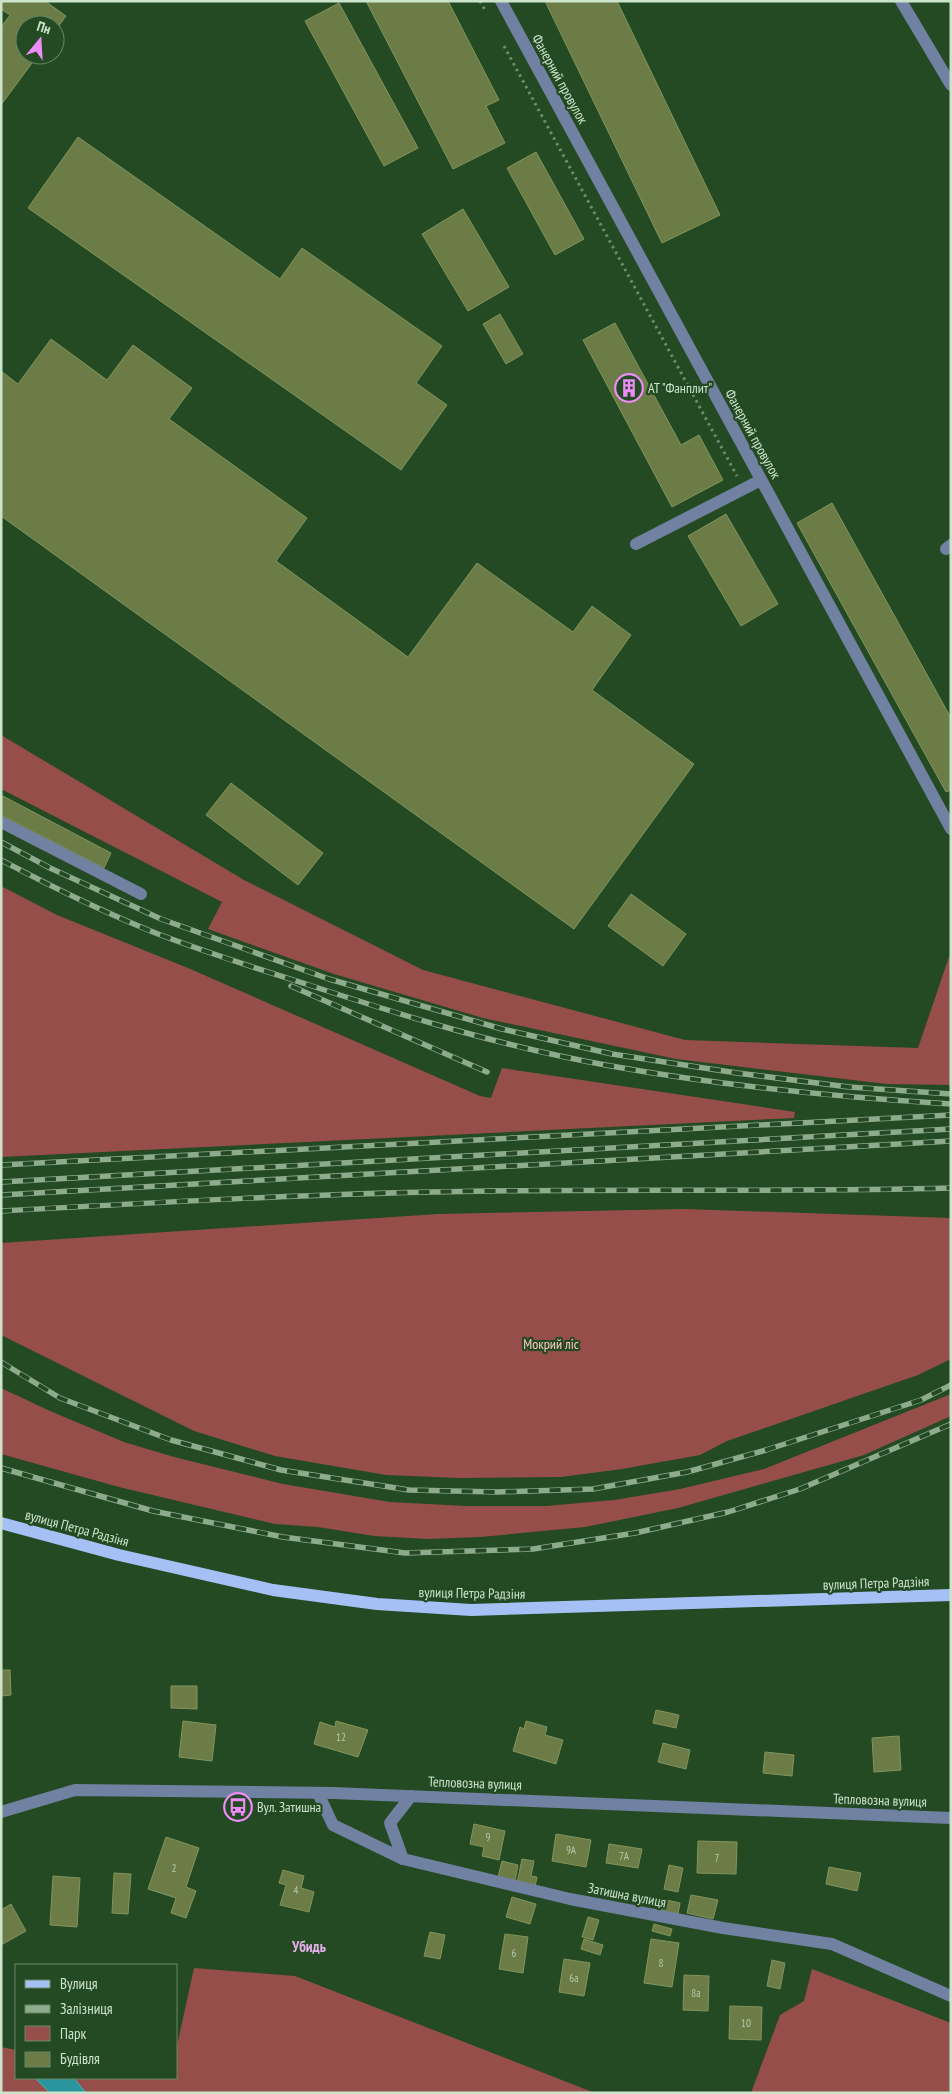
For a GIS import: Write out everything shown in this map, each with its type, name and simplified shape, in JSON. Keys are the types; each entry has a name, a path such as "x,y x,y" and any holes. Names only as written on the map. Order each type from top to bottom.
{"main road":[{"name":"вулиця Петра Радзіня","path":"1,1524 119,1555 273,1590 377,1604 471,1610 951,1595"}],"street":[{"name":"Фанерний провулок","path":"501,1 951,829"},
{"path":"901,1 951,85"},
{"path":"636,544 761,480"},
{"path":"1,822 140,894"},
{"name":"Тепловозна вулиця","path":"1,1812 75,1790 318,1793 951,1818"},
{"name":"Затишна вулиця","path":"318,1793 332,1825 403,1859 570,1899 723,1928 832,1944 951,1996"},
{"path":"403,1859 390,1823 411,1796"}],"path":[{"path":"480,1 490,19"},
{"path":"504,45 744,489"}],"green space":[{"path":"1,735 244,880 423,970 685,1040 918,1048 951,951 951,1085 887,1084 676,1059 483,1018 334,974 208,929 222,902 1,789"},
{"path":"1,886 57,915 188,968 480,1096 491,1098 502,1068 795,1112 794,1118 1,1157"},
{"name":"Мокрий ліс","path":"685,1209 951,1218 951,1359 918,1375 727,1441 700,1455 622,1469 561,1477 459,1478 386,1475 275,1456 194,1431 1,1335 1,1243 438,1214"},
{"path":"1,1388 124,1442 174,1457 283,1484 390,1502 465,1506 546,1506 614,1500 680,1489 764,1469 951,1394 951,1416 864,1455 678,1508 585,1527 480,1537 428,1539 374,1536 318,1527 275,1524 119,1487 1,1454"},
{"path":"194,1968 295,1976 595,2093 86,2093 75,2079 178,2079 178,2041"},
{"path":"812,1969 951,2023 951,2093 751,2093 780,2015 804,2001"},
{"path":"1,2047 15,2050 15,2079 36,2079 50,2093 1,2093"}],"water":[{"path":"36,2079 75,2079 86,2093 50,2093"}],"building":[{"path":"1,1 45,1 65,15 15,15 15,65 31,65 1,105 1,27 10,15 1,9"},
{"path":"366,1 448,1 499,100 486,106 505,143 453,169"},
{"path":"545,1 617,1 720,215 662,243"},
{"path":"339,3 418,148 384,166 305,21"},
{"path":"78,137 280,279 302,248 442,346 416,383 447,405 401,470 28,208"},
{"path":"536,152 584,239 555,255 507,168"},
{"path":"463,209 509,287 468,311 422,234"},
{"path":"500,314 523,354 506,364 483,324"},
{"name":"АТ \"Фанплит\"","path":"615,323 681,445 699,435 723,480 672,507 583,340"},
{"path":"51,339 107,380 133,345 192,388 169,419 307,518 276,561 408,657 477,563 573,632 592,606 631,635 592,690 694,764 574,929 1,516 1,371 18,384"},
{"path":"832,503 951,718 951,790 946,792 797,523"},
{"path":"726,514 778,604 741,626 688,536"},
{"path":"231,783 323,853 298,885 206,815"},
{"path":"1,795 111,853 104,868 1,815"},
{"path":"631,894 686,934 663,966 608,926"},
{"path":"1,1670 10,1670 11,1695 1,1696"},
{"path":"171,1686 197,1686 197,1709 171,1708"},
{"path":"656,1710 679,1715 676,1728 653,1723"},
{"path":"183,1721 216,1725 212,1761 179,1757"},
{"path":"336,1721 368,1730 358,1757 314,1744 320,1722 335,1727"},
{"path":"526,1721 547,1727 545,1735 563,1740 556,1764 513,1751 520,1727 524,1729"},
{"path":"899,1736 901,1770 874,1772 872,1738"},
{"path":"663,1743 690,1750 686,1769 658,1762"},
{"path":"765,1752 794,1755 792,1776 763,1773"},
{"path":"474,1824 505,1831 499,1860 482,1856 484,1847 470,1844"},
{"path":"556,1834 591,1840 586,1867 552,1861"},
{"path":"166,1837 199,1848 186,1887 196,1891 186,1918 171,1913 176,1898 148,1889"},
{"path":"698,1841 737,1842 736,1874 697,1873"},
{"path":"609,1844 642,1849 638,1868 606,1863"},
{"path":"522,1859 534,1861 531,1876 537,1877 535,1887 517,1883"},
{"path":"502,1861 518,1865 515,1881 498,1877"},
{"path":"669,1865 683,1868 678,1892 664,1889"},
{"path":"829,1867 861,1873 857,1891 826,1884"},
{"path":"283,1870 304,1876 301,1888 314,1892 309,1912 280,1905 286,1885 279,1883"},
{"path":"114,1873 131,1874 128,1914 112,1913"},
{"path":"53,1876 80,1878 77,1927 50,1925"},
{"path":"691,1895 718,1900 713,1919 687,1913"},
{"path":"512,1897 536,1904 530,1924 506,1917"},
{"path":"662,1899 680,1903 678,1914 660,1910"},
{"path":"11,1904 26,1931 1,1945 1,1910"},
{"path":"588,1917 599,1920 593,1940 582,1937"},
{"path":"654,1924 672,1929 670,1936 652,1931"},
{"path":"430,1932 445,1935 440,1959 424,1956"},
{"path":"505,1934 528,1937 523,1973 499,1969"},
{"path":"584,1939 603,1945 600,1955 581,1949"},
{"path":"651,1939 679,1943 672,1987 644,1983"},
{"path":"564,1959 590,1963 584,1996 559,1992"},
{"path":"772,1960 785,1963 780,1989 767,1986"},
{"path":"684,1975 709,1976 708,2011 683,2010"},
{"path":"730,2006 762,2007 761,2040 729,2039"}],"railway":[{"path":"1,842 50,868 161,919 329,979 502,1029 612,1054 737,1073 849,1087 951,1094"},
{"path":"1,860 98,908 177,941 383,1009 496,1041 572,1059 738,1085 866,1098 951,1104"},
{"path":"291,986 487,1072"},
{"path":"1,1165 951,1115"},
{"path":"1,1182 951,1129"},
{"path":"1,1195 951,1141"},
{"path":"1,1211 244,1198 427,1192 951,1188"},
{"path":"1,1362 60,1398 171,1440 281,1470 409,1490 497,1492 593,1489 687,1472 766,1450 921,1400 951,1385"},
{"path":"1,1468 153,1511 283,1537 405,1553 533,1549 635,1533 728,1512 800,1489 951,1424"}],"place":[{"name":"АТ \"Фанплит\"","path":"629,388"},
{"name":"Вул. Затишна","path":"238,1807"}],"district":[{"name":"Убидь","path":"309,1946"}]}
